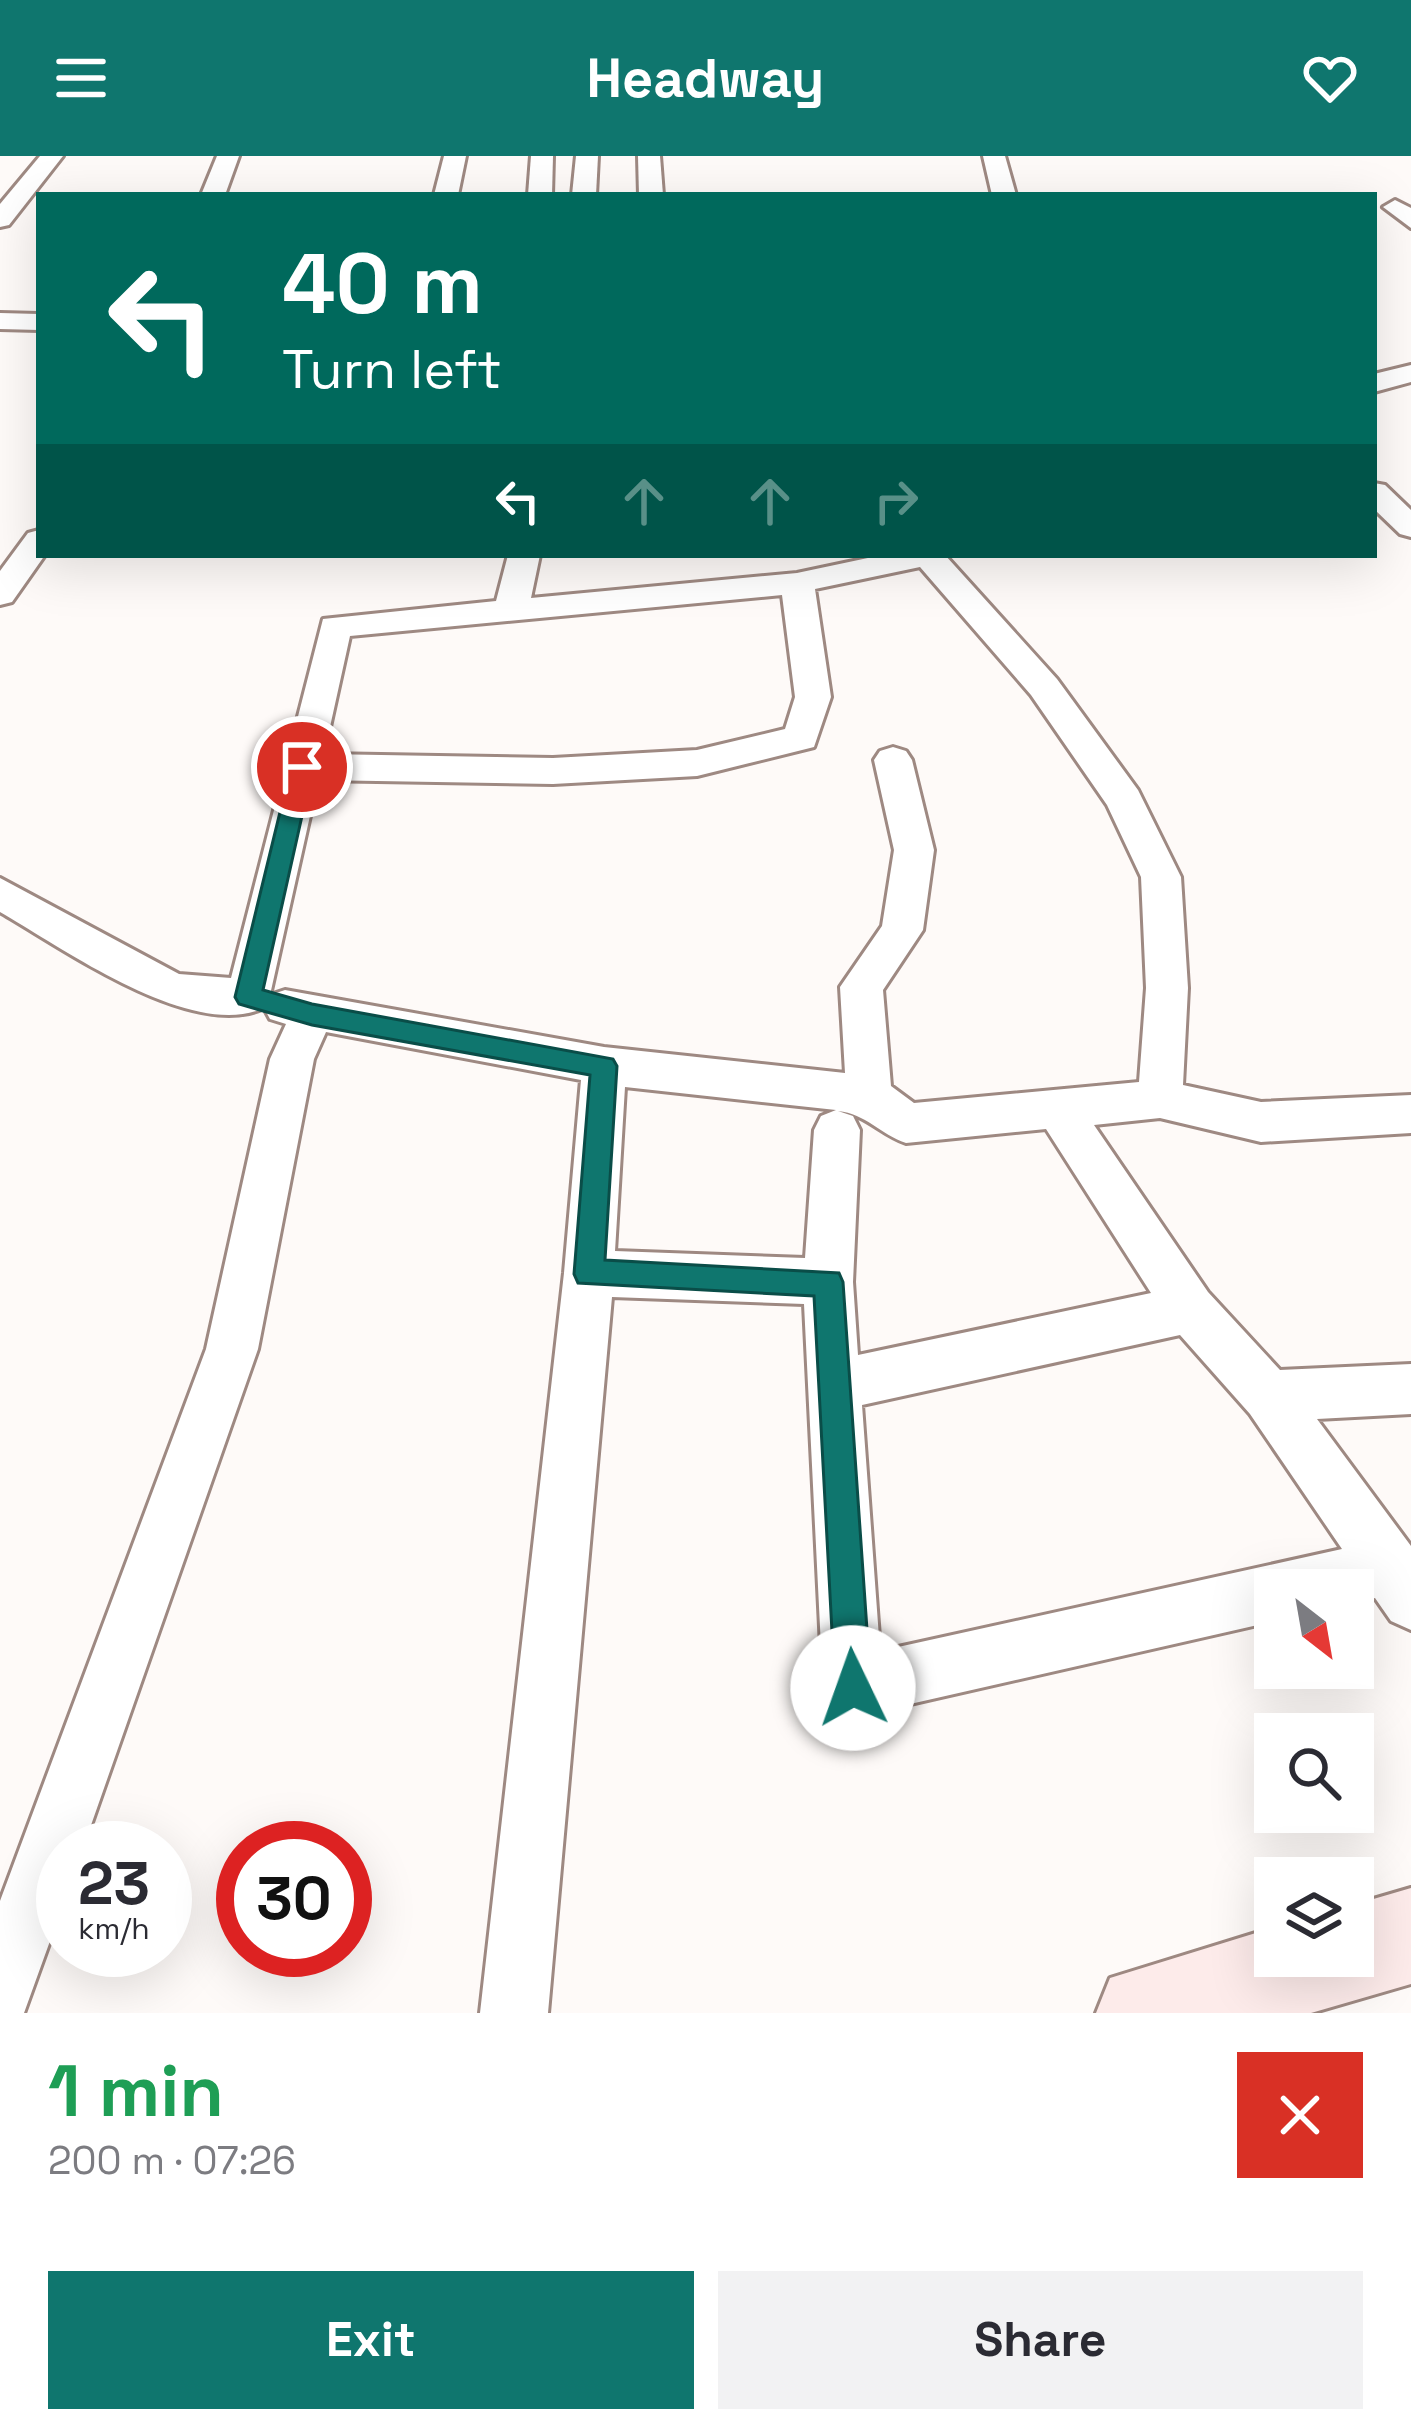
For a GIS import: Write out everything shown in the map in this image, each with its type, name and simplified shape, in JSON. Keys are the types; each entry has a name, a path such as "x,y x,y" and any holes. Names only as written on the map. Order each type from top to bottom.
{"main road":[{"path":"1374,1947 1411,1936"},
{"path":"1145,2013 1269,1977"}],"street":[{"path":"6,230 52,156"},
{"path":"215,192 228,156"},
{"path":"447,192 455,156"},
{"path":"540,192 542,156"},
{"path":"584,192 587,156"},
{"path":"649,156 651,192"},
{"path":"994,156 1003,192"},
{"path":"0,321 36,319"},
{"path":"1377,382 1411,374"},
{"path":"1377,495 1411,527"},
{"path":"0,595 36,544"},
{"path":"512,610 523,558"},
{"path":"248,997 334,627 797,583 919,558"},
{"path":"931,558 1044,687 1124,800 1161,877 1167,988 1160,1099"},
{"path":"302,767 553,771 656,766 698,763 801,738 813,698 797,583"},
{"path":"893,760 914,850 902,929 861,987 853,1113 828,1282 853,1688 1254,1597"},
{"path":"0,893 172,990 248,997 312,1014 906,1123 1160,1099 1261,1122 1411,1114"},
{"path":"0,1990 232,1348 292,1059 312,1014"},
{"path":"514,2013 589,1274 604,1066"},
{"path":"1057,1108 1190,1309 1269,1396 1401,1584"},
{"path":"589,1274 828,1282"},
{"path":"836,1385 1190,1309"},
{"path":"1269,1396 1411,1389"}],"route":[{"path":"302,767 248,997 312,1014 604,1066 589,1274 828,1282 853,1688"}]}
